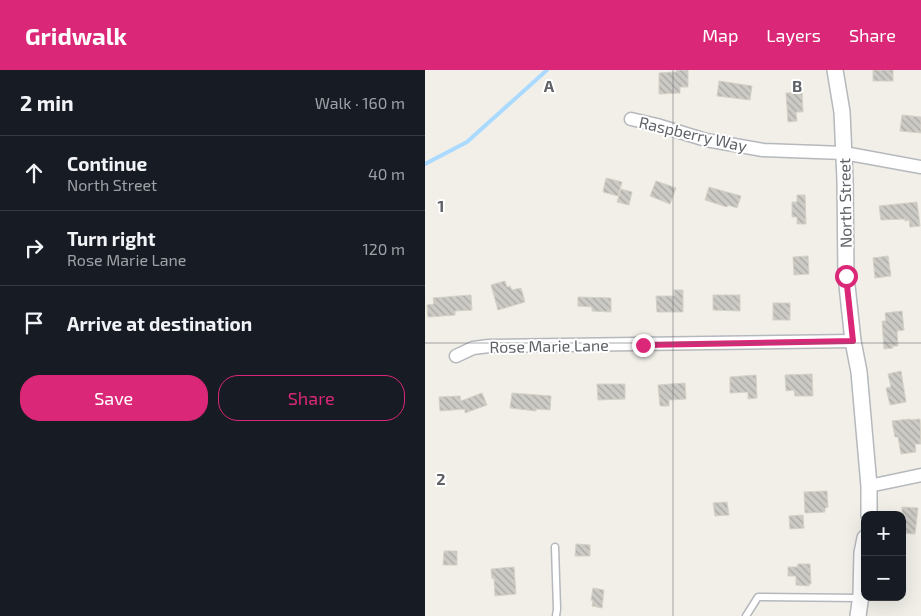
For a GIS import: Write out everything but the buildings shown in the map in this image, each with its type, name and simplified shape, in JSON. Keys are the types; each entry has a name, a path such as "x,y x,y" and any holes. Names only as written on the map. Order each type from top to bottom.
{"street":[{"name":"North Street","path":"835,70 843,112 846,276 853,341 859,372 869,486 869,511"},
{"name":"Raspberry Way","path":"631,119 706,140 763,150 844,152 921,167"},
{"name":"Rose Marie Lane","path":"456,356 473,348 489,346 853,341"},
{"path":"869,486 921,476"},
{"path":"857,616 860,598 862,556"}],"lane":[{"path":"555,547 556,616"},
{"path":"746,616 758,597 860,598"}],"waterway":[{"path":"425,164 467,142 547,70"}],"route":[{"path":"643,345 853,341 846,276"}]}
